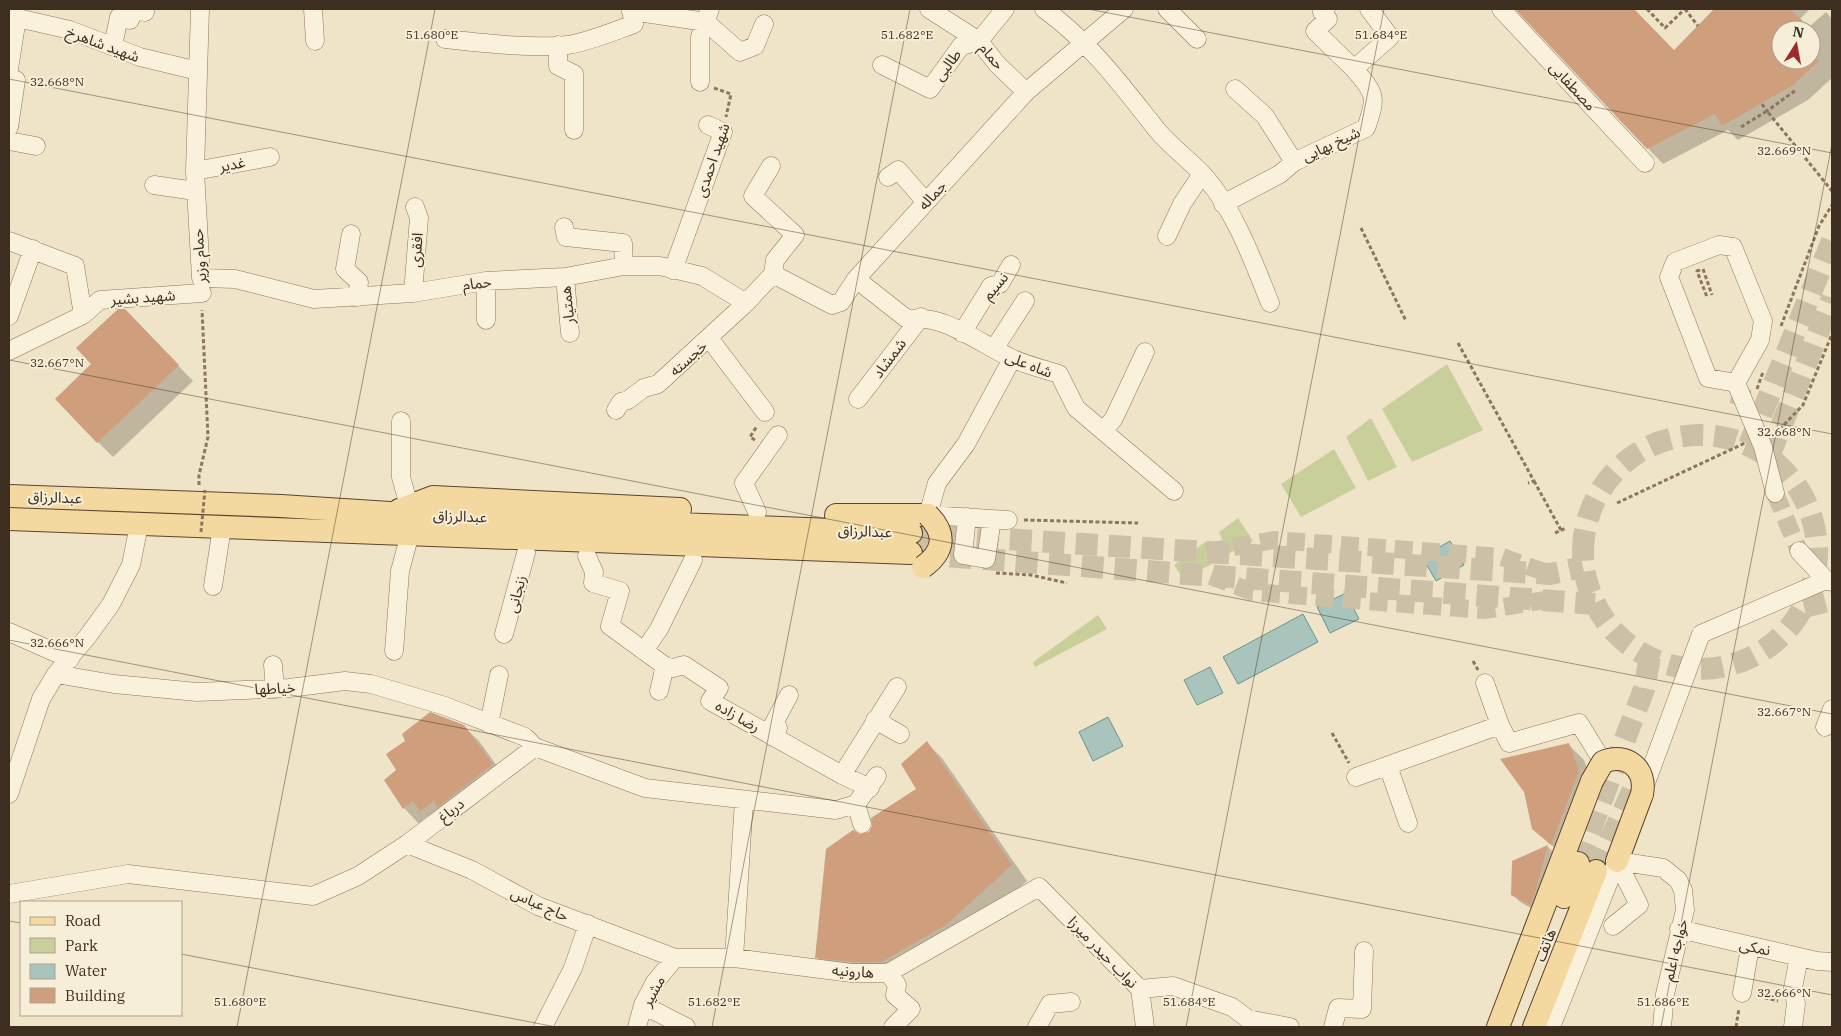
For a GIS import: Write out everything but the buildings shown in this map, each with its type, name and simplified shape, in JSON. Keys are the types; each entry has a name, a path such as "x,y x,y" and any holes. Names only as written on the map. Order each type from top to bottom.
{"main road":[{"name":"عبدالرزاق","path":"9,496 203,496 400,509 915,551"},
{"path":"384,535 415,548 692,560 915,551 935,558 940,546 940,531 928,515 757,512 433,497 400,509"},
{"name":"عبدالرزاق","path":"9,519 384,535 915,551"},
{"path":"1498,1027 1597,771 1620,758 1637,767 1644,784 1617,861"},
{"name":"هاتف","path":"1513,1027 1587,867 1534,1027"}],"street":[{"name":"حمام وزیر","path":"200,9 194,171 202,286"},
{"path":"313,9 315,41"},
{"name":"حمام","path":"929,9 979,40 998,64 1026,92"},
{"name":"طالبی","path":"882,65 930,89 961,46 979,40 1005,9"},
{"path":"1044,9 1069,27 1096,54 1164,138 1202,174 1223,204 1250,255 1270,303"},
{"name":"جماله","path":"774,274 832,305 841,302 856,279 1026,92 1124,9"},
{"path":"1167,9 1197,39"},
{"name":"شیخ بهایی","path":"1223,204 1280,174 1294,162 1366,128 1374,104 1370,87 1315,31 1328,19 1322,12 1326,9"},
{"path":"1354,70 1390,37 1369,9"},
{"name":"مصطفایی","path":"1501,9 1645,164"},
{"path":"113,46 119,17 130,20 133,10 145,12"},
{"path":"445,39 495,44 558,45 597,38 634,24 631,10 708,15 740,52 755,46 764,24"},
{"path":"700,82 700,37 708,15"},
{"name":"شهید شاهرخ","path":"13,17 70,30 163,64 198,71"},
{"path":"9,69 13,17"},
{"path":"558,45 558,66 574,74 574,130"},
{"path":"9,78 16,80 9,127"},
{"path":"1235,89 1266,116 1294,162"},
{"name":"شهید احمدی","path":"673,270 715,129"},
{"path":"9,141 36,146"},
{"name":"غدیر","path":"194,171 270,157"},
{"path":"709,338 774,274 775,260 795,234 754,196 771,166"},
{"path":"888,177 898,170 926,202"},
{"path":"1168,236 1182,204 1202,174"},
{"path":"154,185 195,191"},
{"name":"افقری","path":"413,293 419,218 416,207"},
{"path":"564,228 566,237 623,243 624,266"},
{"path":"351,234 345,269 359,282 357,297"},
{"path":"9,241 75,266 83,315"},
{"path":"1719,245 1734,247 1763,321 1760,340 1736,384 1708,378 1669,277 1674,262 1719,245"},
{"path":"9,316 32,249"},
{"name":"نسیم","path":"962,333 991,286 1000,284 1011,265"},
{"name":"حمام","path":"202,286 236,279 314,299 413,293 486,281 565,277 624,266 660,266 702,276 746,303"},
{"name":"همتیار","path":"565,277 570,333"},
{"name":"شاه علی","path":"856,279 907,319 921,317 945,324 1012,359 1059,374 1076,408 1174,491"},
{"path":"486,281 486,320"},
{"name":"شهید بشیر","path":"9,351 83,315 100,300 202,286"},
{"path":"994,349 1025,301"},
{"name":"شمشاد","path":"858,399 921,317"},
{"name":"خجسته","path":"616,410 621,402 628,400 644,388 658,384 709,338 765,412"},
{"path":"1104,431 1114,418 1145,352"},
{"path":"967,517 963,555 986,559 1000,519 967,517 928,515 938,483 966,444 1012,359"},
{"path":"1736,384 1761,442 1775,493"},
{"path":"400,509 401,421"},
{"path":"757,512 744,483 773,442"},
{"path":"9,794 14,762 41,699 56,674 70,659 111,604 132,565 139,525"},
{"path":"214,586 222,527"},
{"path":"394,651 400,571 407,545"},
{"path":"1642,794 1701,634 1829,581 1799,551"},
{"name":"زنجانی","path":"504,634 526,553"},
{"path":"587,556 594,572 593,583 620,591 610,626 665,666 659,691"},
{"path":"644,651 659,629 692,560"},
{"path":"9,632 70,659"},
{"path":"273,665 275,688"},
{"name":"رضا زاده","path":"665,666 672,668 684,665 719,688 710,701 842,775 874,782 856,804"},
{"name":"خیاطها","path":"56,674 114,684 198,692 275,688 345,681 371,684 445,706 525,737 535,747"},
{"path":"489,724 499,676"},
{"path":"1485,683 1500,725 1509,743 1579,724 1597,771"},
{"path":"842,775 897,687"},
{"path":"773,736 778,728 773,726 789,695"},
{"path":"1826,727 1832,709"},
{"path":"876,720 900,734"},
{"path":"1356,777 1500,725"},
{"path":"535,747 645,788 836,810 856,804 862,824"},
{"name":"درباغ","path":"9,894 128,874 313,896 358,876 408,844 535,747"},
{"path":"1388,766 1408,823"},
{"path":"734,958 744,800"},
{"name":"حاج عباس","path":"408,844 472,870 538,906 675,958"},
{"path":"1613,926 1639,904 1617,861"},
{"path":"1551,1027 1617,861"},
{"name":"خواجه اعلم","path":"1617,861 1663,868 1678,880 1683,890 1685,910 1664,994 1662,1027"},
{"name":"هارونیه","path":"675,958 734,958 852,973 888,973 1038,887"},
{"name":"نواب حیدر میرزا","path":"1038,887 1140,989 1145,1027"},
{"path":"543,1027 573,968 588,924"},
{"name":"نمکی","path":"1679,929 1750,947 1832,962"},
{"path":"1742,993 1750,947"},
{"path":"1332,1027 1338,1008 1362,1009 1364,951"},
{"path":"1793,1027 1796,1004 1793,988 1799,957"},
{"name":"مشیر","path":"637,1027 643,1005 655,982 675,958"},
{"path":"888,973 897,985 895,995 911,1009 893,1027"},
{"path":"1140,989 1173,986 1232,1007 1249,1023 1290,1027"},
{"path":"1037,1027 1050,1004 1072,1002"},
{"path":"643,1005 686,1027"}],"path":[{"path":"1647,9 1665,28 1685,9 1698,26"},
{"name":"شهید احمدی","path":"700,82 731,94 715,129"},
{"path":"1741,127 1796,90"},
{"path":"1762,104 1832,191"},
{"path":"1780,328 1819,226 1832,205"},
{"path":"1361,228 1406,322"},
{"path":"1703,269 1712,295"},
{"path":"1698,271 1707,297"},
{"name":"حمام وزیر","path":"201,532 203,496 199,475 208,437 202,286"},
{"path":"1617,502 1761,442 1803,405 1832,334"},
{"path":"1458,343 1561,530"},
{"path":"1748,412 1766,365"},
{"path":"1528,483 1534,481"},
{"path":"1000,519 1138,523"},
{"path":"1555,533 1566,528"},
{"path":"1332,733 1356,777"},
{"path":"1736,1027 1742,993 1796,1004"}],"green space":[{"path":"1447,364 1483,430 1412,462 1382,409"},
{"path":"1371,418 1397,467 1368,481 1346,437"},
{"path":"1334,449 1356,488 1301,517 1281,484"},
{"path":"1238,518 1253,541 1228,554 1219,532"},
{"path":"1208,540 1220,560 1183,579 1174,565"},
{"path":"1098,615 1107,629 1035,667 1033,662"}],"water":[{"path":"1450,541 1464,565 1436,581 1422,557"},
{"path":"1346,593 1359,619 1330,633 1317,607"},
{"path":"1303,614 1318,642 1238,684 1223,657"},
{"path":"1210,667 1223,693 1197,705 1184,680"},
{"path":"1108,717 1123,746 1093,761 1079,732"}],"tunnel":[{"path":"1749,445 1832,241"},
{"path":"1769,457 1832,298"},
{"path":"1732,394 1766,404"},
{"path":"1700,435 1734,440 1745,444 1765,455 1790,478 1808,507 1812,518 1817,552 1812,586 1808,597 1797,617 1774,642 1745,660 1734,664 1700,669 1666,664 1655,660 1635,649 1610,626 1592,597 1588,586 1583,552 1588,518 1592,507 1603,487 1626,462 1655,444 1666,440 1700,435"},
{"path":"1775,493 1799,551"},
{"path":"911,533 1550,574 1583,567"},
{"path":"1207,552 1274,540 1502,557 1550,574"},
{"path":"917,554 1595,604"},
{"path":"1211,576 1253,592 1485,610 1544,600"},
{"path":"1804,607 1832,600"},
{"path":"1578,863 1644,689 1650,657"},
{"path":"1596,871 1636,783"}]}
